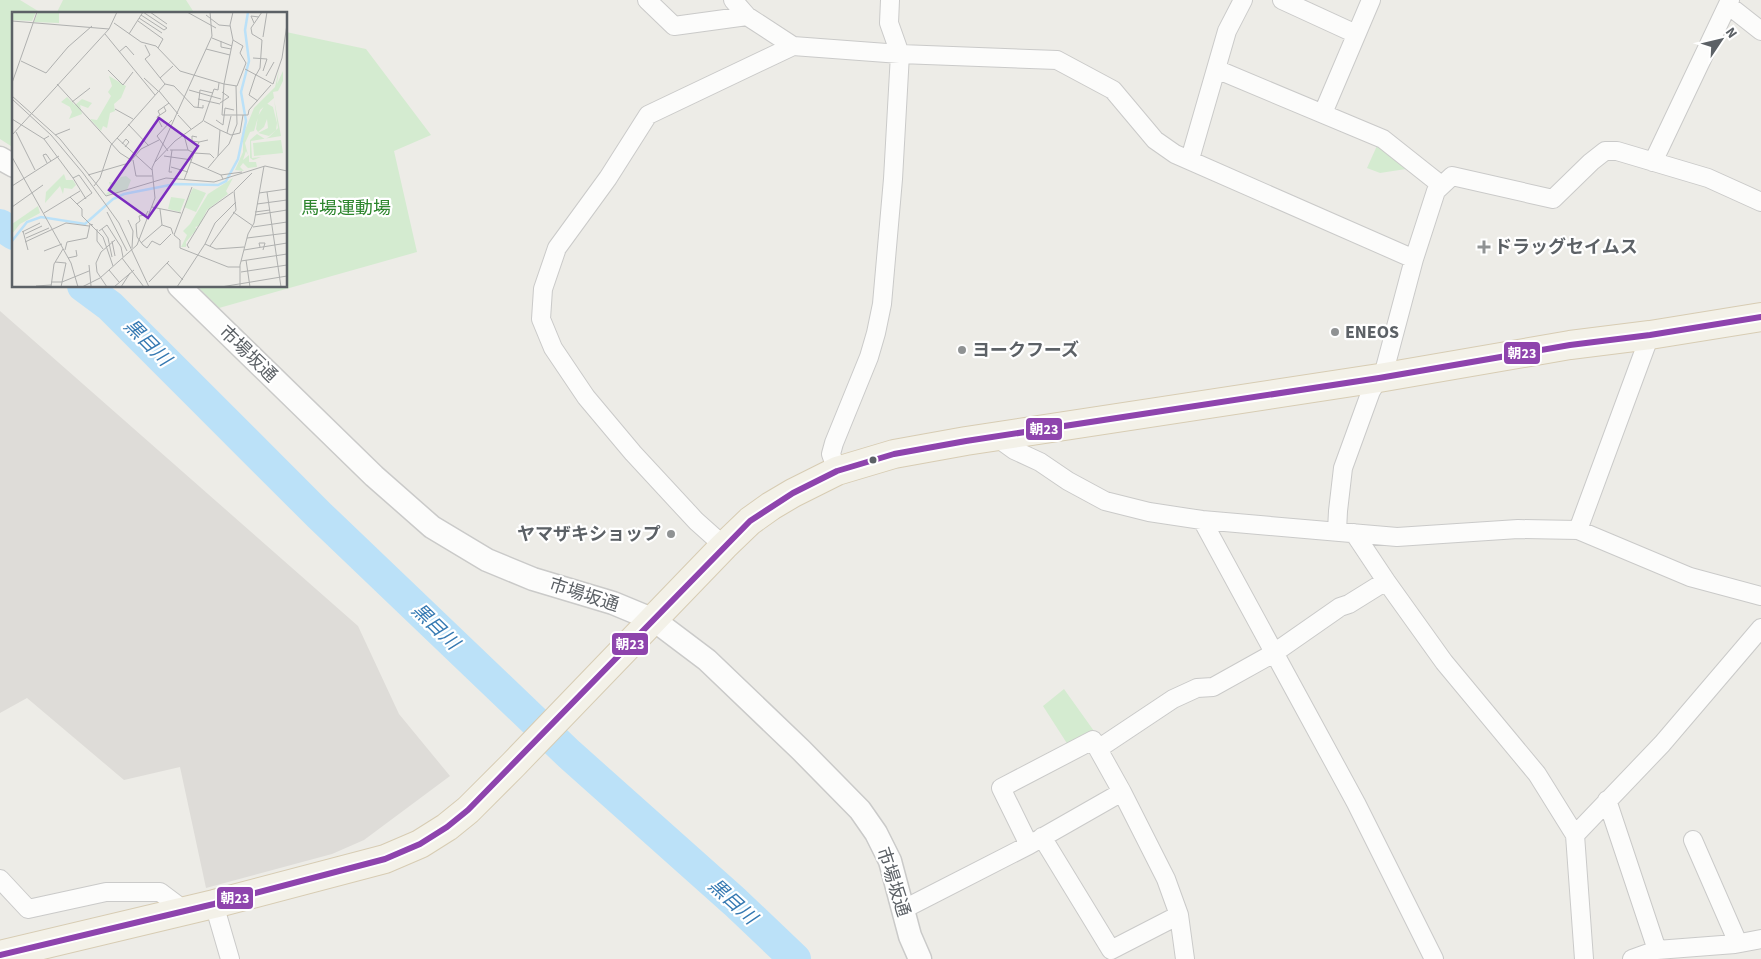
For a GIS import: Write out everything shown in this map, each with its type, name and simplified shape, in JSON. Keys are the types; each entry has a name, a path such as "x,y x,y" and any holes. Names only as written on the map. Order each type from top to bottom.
{"main road":[{"path":"0,955 214,904 385,860 401,854 447,827 468,810 750,521 793,493 837,471 894,454 996,437 1379,378 1570,345 1761,317"}],"street":[{"path":"646,0 674,26 747,16"},
{"path":"733,0 747,16 793,46 900,54 1057,60 1113,90 1155,140 1175,154 1414,259"},
{"path":"837,471 831,454 832,449 869,357 882,304 893,179 900,54 889,23 890,0"},
{"path":"1190,159 1227,31 1243,0"},
{"path":"1282,0 1356,34"},
{"path":"1323,113 1371,0"},
{"path":"1653,162 1729,2 1761,32"},
{"path":"724,546 684,508 586,397 553,348 541,319 543,289 557,248 608,178 648,115 793,46"},
{"path":"1216,69 1383,139 1441,185"},
{"path":"1584,959 1575,835 1537,774 1444,662 1386,581 1346,532 1338,511 1343,468 1371,391 1385,368 1414,259 1436,190 1452,176 1553,200 1591,162 1605,152 1617,151 1708,178 1761,202"},
{"path":"0,158 12,165"},
{"name":"市場坂通","path":"181,288 374,476 432,527 487,560 533,579 613,603 654,620 707,660 801,750 860,810 876,834 890,861 910,936 920,959"},
{"path":"1578,530 1650,334"},
{"path":"996,437 1014,450 1040,462 1068,481 1105,501 1149,512 1202,520 1397,537 1518,529 1578,530 1690,577 1761,596"},
{"path":"1202,520 1356,803 1434,959"},
{"path":"1098,749 1173,699 1197,688 1213,687 1274,653 1340,607 1349,604 1386,581"},
{"path":"1575,835 1662,744 1761,628"},
{"path":"1179,914 1111,950 1001,788 1093,740 1166,879 1179,914 1185,959"},
{"path":"904,909 1036,841 1122,792"},
{"path":"1607,800 1657,950"},
{"path":"1693,840 1738,943"},
{"path":"0,879 28,909 106,892 160,892 184,910"},
{"path":"214,904 230,959"},
{"path":"1632,959 1657,950 1738,943 1761,939"}],"shaded area":[{"path":"0,311 358,626 399,714 450,776 364,840 332,854 206,888 180,767 124,780 27,698 0,713"}],"green space":[{"path":"0,0 20,0 40,12 12,12 12,147 0,139"},
{"path":"63,0 186,0 194,12 57,12"},
{"name":"馬場運動場","path":"288,32 366,49 431,135 394,151 417,252 219,308 199,288 288,288"},
{"path":"1380,139 1434,191 1406,169 1380,173 1367,168"},
{"path":"1064,689 1094,731 1068,745 1043,706"}],"waterway":[{"name":"黒目川","path":"0,225 12,233"},
{"name":"黒目川","path":"86,288 110,306 319,515 569,754 735,902 795,959"}],"transit line":[{"name":"朝23","path":"0,955 214,904 385,859 420,844 447,827 468,810 750,521 793,493 837,471 894,454 966,441 1379,378 1570,345 1650,335 1761,317"}],"place":[{"name":"ドラッグセイムス","path":"1484,247"},
{"name":"ENEOS","path":"1335,332"},
{"name":"ヨークフーズ","path":"962,350"},
{"name":"ヤマザキショップ","path":"671,534"}]}
